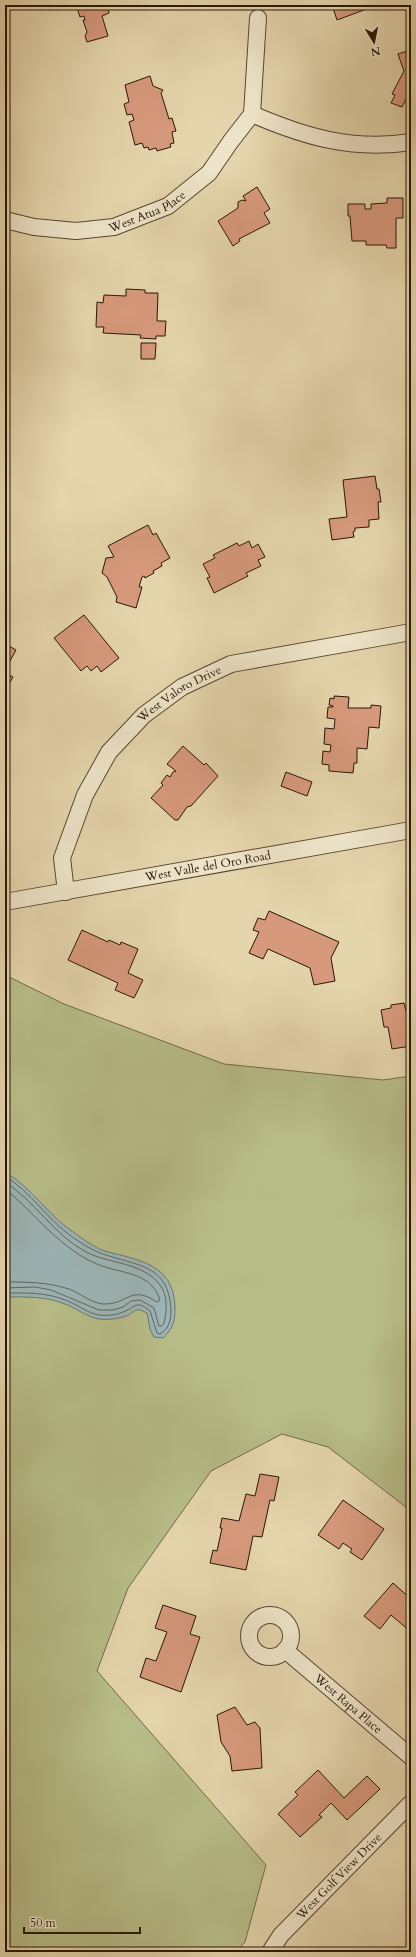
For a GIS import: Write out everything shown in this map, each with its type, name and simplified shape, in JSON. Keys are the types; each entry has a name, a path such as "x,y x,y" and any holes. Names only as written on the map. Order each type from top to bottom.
{"street":[{"path":"258,18 252,114 288,130 339,143 394,145 411,142"},
{"name":"West Atua Place","path":"5,220 34,227 76,230 114,227 168,206 209,173 252,114"},
{"name":"West Valoro Drive","path":"66,892 62,858 84,795 109,752 144,715 182,687 231,664 411,632"},
{"name":"West Valle del Oro Road","path":"5,902 411,830"},
{"name":"West Rapa Place","path":"285,1650 411,1758"},
{"name":"West Golf View Drive","path":"270,1952 281,1935 411,1803"}],"green space":[{"path":"5,975 64,1004 224,1064 383,1080 411,1076 411,1511 328,1447 282,1434 211,1471 128,1588 97,1671 266,1865 245,1942 236,1952 5,1952"}],"water":[{"path":"5,1172 15,1178 56,1218 88,1243 105,1251 141,1261 160,1272 168,1281 173,1292 175,1306 173,1324 163,1338 154,1337 150,1329 147,1313 140,1310 135,1310 120,1318 99,1319 58,1301 35,1298 5,1297"}],"building":[{"path":"76,5 108,5 109,13 102,16 108,36 87,42 85,36 87,32 83,20 85,20 84,16 80,17"},
{"path":"332,5 362,5 364,10 337,20"},
{"path":"411,50 411,99 410,101 406,99 402,107 391,103 395,95 392,94 404,71 398,54"},
{"path":"150,76 153,86 163,90 161,93 169,119 172,118 176,131 172,132 174,143 170,144 171,147 157,151 156,148 149,150 148,147 144,148 142,143 135,145 129,122 134,120 132,114 127,115 124,104 129,102 125,85"},
{"path":"257,187 270,209 264,213 270,223 239,239 240,241 233,246 218,221 238,208 238,202 242,200 246,201 243,196"},
{"path":"387,198 403,198 403,218 396,218 396,248 387,248 386,245 366,245 366,241 352,241 350,216 348,216 348,204 365,204 365,209 371,209 371,204 387,203"},
{"path":"126,289 145,290 145,293 158,293 157,321 166,321 165,336 156,336 156,339 140,338 141,335 103,333 104,327 96,327 97,302 103,303 104,295 126,296"},
{"path":"141,343 156,343 155,359 141,359"},
{"path":"375,476 381,502 378,502 379,519 369,520 369,527 355,528 355,531 353,532 354,537 332,540 329,519 347,517 343,480"},
{"path":"148,525 153,535 156,533 170,558 161,563 162,566 153,571 154,573 145,578 144,576 142,577 139,587 142,587 136,608 116,602 117,597 107,577 102,573 106,558 114,557 108,546"},
{"path":"249,541 252,548 258,544 265,557 258,560 261,566 246,573 248,576 214,593 207,578 210,577 203,564 215,558 213,555 237,543 239,546"},
{"path":"84,615 119,658 101,672 97,666 91,671 87,666 81,671 54,638"},
{"path":"5,644 16,650 5,670"},
{"path":"5,673 13,677 5,691"},
{"path":"334,696 349,697 348,708 371,708 371,705 381,706 379,728 369,727 367,749 357,748 357,763 354,763 353,773 329,771 329,765 322,764 323,751 330,752 331,745 324,744 325,728 334,729 335,719 327,718 328,707 333,707 329,705 330,698 334,699"},
{"path":"183,746 204,765 206,763 218,776 191,806 187,807 178,820 175,820 151,798 163,785 161,783 167,775 170,777 173,772 176,771 167,764"},
{"path":"286,772 312,782 307,796 281,786"},
{"path":"269,911 339,942 331,958 335,981 314,985 310,968 268,949 263,959 249,953 259,932 253,930 258,918 265,920"},
{"path":"82,930 108,942 109,940 120,945 121,942 138,949 128,973 143,980 134,998 115,990 118,983 68,960"},
{"path":"407,955 411,955 411,975 410,975"},
{"path":"404,1003 406,1011 408,1011 407,1006 411,1005 411,1046 392,1049 388,1027 384,1027 381,1010 391,1008 391,1005"},
{"path":"260,1474 279,1477 274,1501 270,1500 262,1537 253,1536 246,1570 210,1563 213,1550 217,1551 222,1528 220,1528 222,1518 239,1521 246,1494 255,1496"},
{"path":"343,1500 384,1529 362,1560 350,1552 352,1549 343,1543 339,1549 318,1535"},
{"path":"393,1583 411,1599 411,1632 391,1615 380,1629 364,1616"},
{"path":"163,1605 196,1616 190,1634 200,1637 181,1692 140,1677 146,1658 156,1661 167,1632 155,1628"},
{"path":"235,1707 247,1725 255,1722 260,1728 262,1768 232,1771 230,1756 221,1742 217,1715"},
{"path":"318,1770 344,1798 367,1776 380,1789 347,1820 331,1803 319,1815 322,1817 300,1837 278,1814 298,1795 295,1792"}]}
